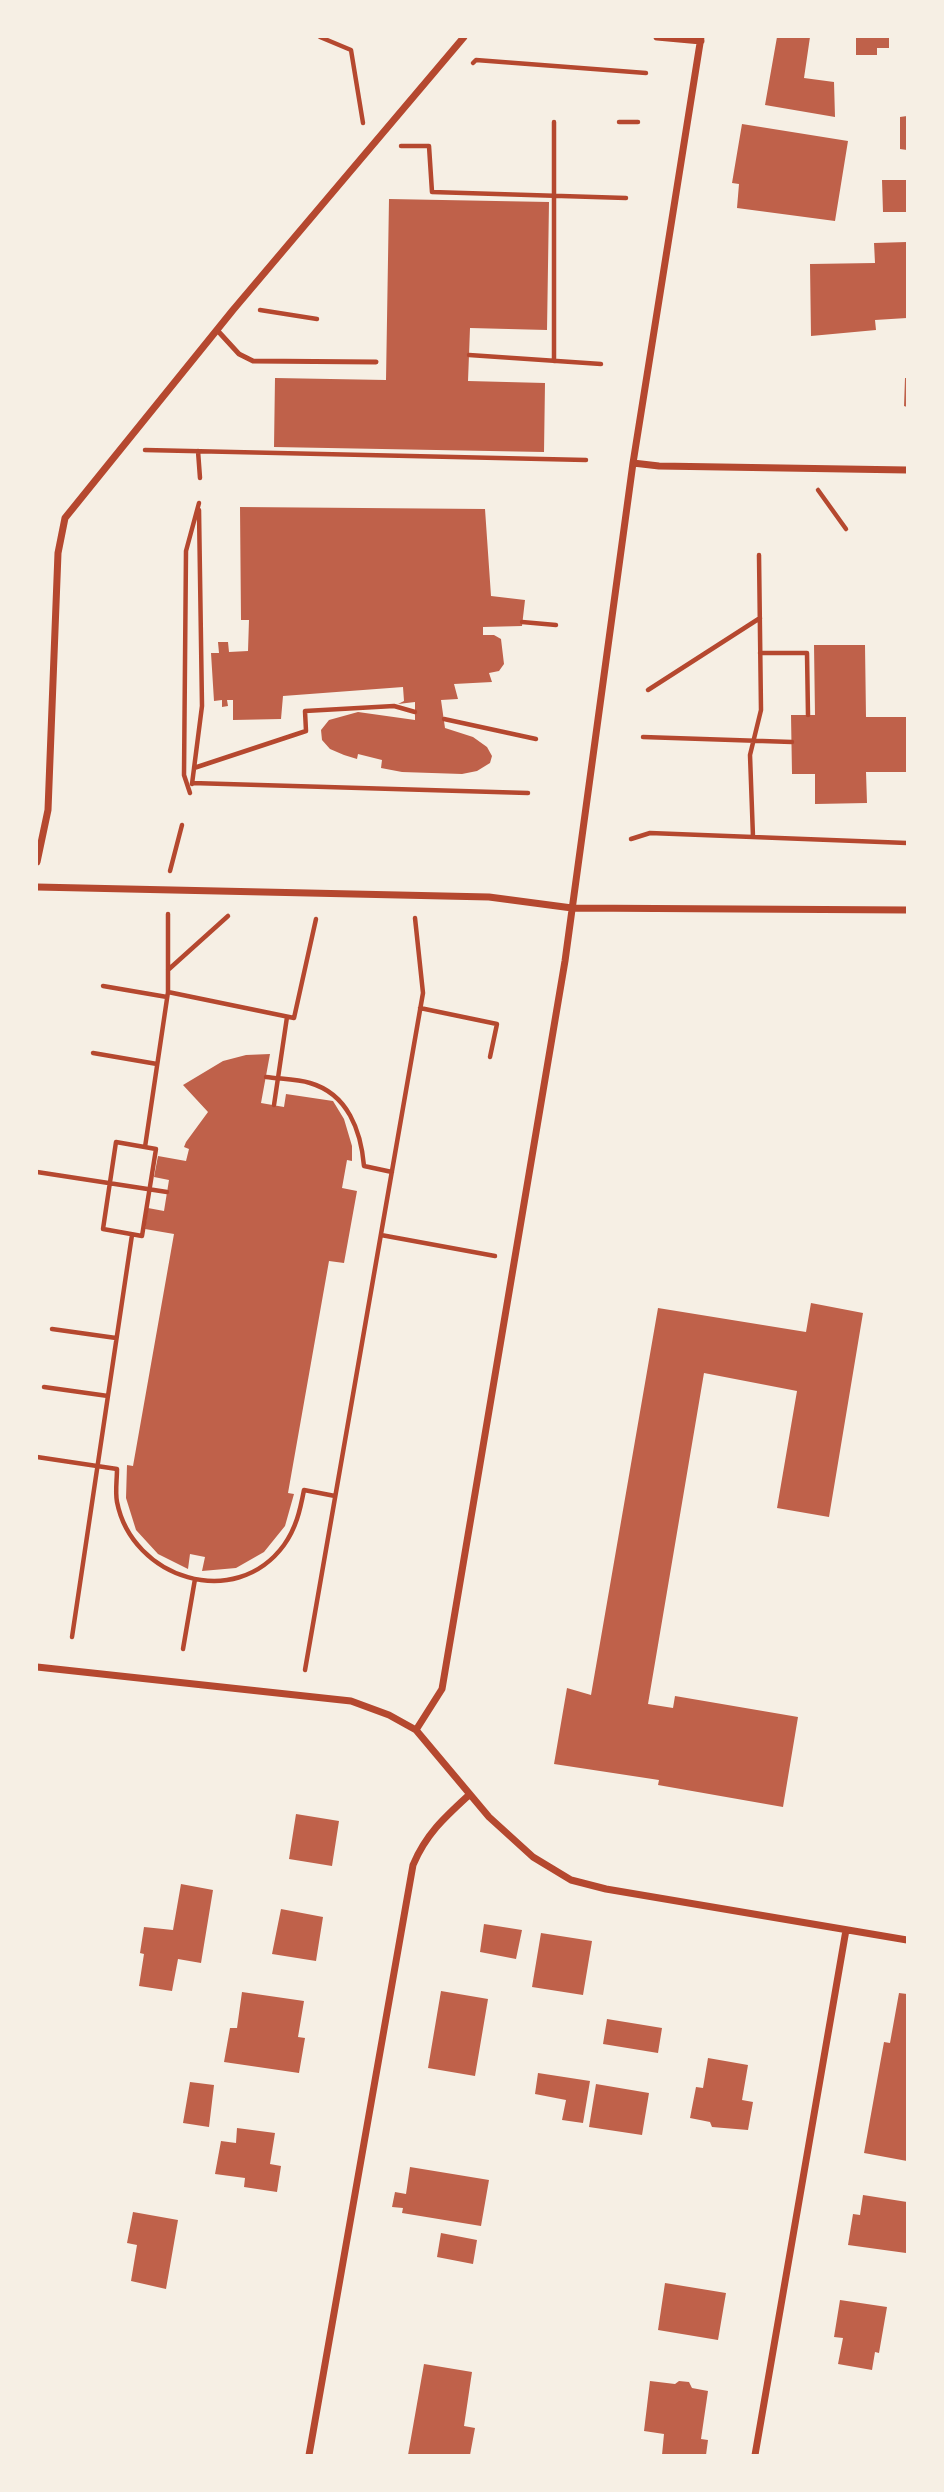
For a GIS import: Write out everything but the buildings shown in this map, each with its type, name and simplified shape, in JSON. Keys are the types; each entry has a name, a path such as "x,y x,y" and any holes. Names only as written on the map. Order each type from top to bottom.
{"street":[{"path":"37,862 48,810 58,553 65,518 217,330 464,37"},
{"path":"416,1730 442,1689 572,908 633,463 701,39 657,37"},
{"path":"633,463 907,470"},
{"path":"37,887 489,897 572,908 907,910"},
{"path":"37,1667 351,1701 390,1716 416,1730 469,1795 517,1844 571,1880 606,1889 907,1940"},
{"path":"309,2455 413,1865 422,1844 436,1824 469,1795"},
{"path":"755,2455 846,1930"}],"lane":[{"path":"217,330 239,354 253,361 376,362"}],"path":[{"path":"320,37 351,50 364,127"},
{"path":"468,68 476,60 646,74"},
{"path":"554,122 554,360"},
{"path":"619,122 638,122"},
{"path":"401,146 429,146 432,192 626,198"},
{"path":"259,310 317,318"},
{"path":"469,355 601,364"},
{"path":"137,450 586,460"},
{"path":"198,451 200,478"},
{"path":"803,469 846,529"},
{"path":"199,502 202,706 194,768 190,793 184,775 186,551 199,502"},
{"path":"753,837 750,755 761,710 759,555"},
{"path":"648,690 760,618"},
{"path":"522,622 556,625"},
{"path":"760,653 807,653 808,715"},
{"path":"194,768 306,731 305,711 394,706 415,712"},
{"path":"444,719 537,739"},
{"path":"643,737 792,742"},
{"path":"192,783 482,789 528,793"},
{"path":"168,879 182,825"},
{"path":"631,839 650,833 907,843"},
{"path":"145,1147 168,995 168,914"},
{"path":"168,970 228,916"},
{"path":"305,1670 423,993 415,918"},
{"path":"103,986 294,1018 316,919"},
{"path":"420,1008 497,1024 490,1057"},
{"path":"274,1105 287,1017"},
{"path":"93,1053 157,1064"},
{"path":"266,1077 311,1083 334,1096 352,1115 362,1140 363,1166 392,1172"},
{"path":"116,1142 156,1149 142,1236 103,1229 110,1183 116,1142"},
{"path":"37,1172 167,1192"},
{"path":"72,1637 132,1235"},
{"path":"381,1235 502,1257"},
{"path":"52,1329 116,1338"},
{"path":"44,1387 108,1396"},
{"path":"37,1457 117,1469 117,1501 126,1530 145,1555 170,1572 194,1579 230,1579 259,1567 283,1547 293,1529 304,1490 335,1496"},
{"path":"183,1649 194,1579"}]}
